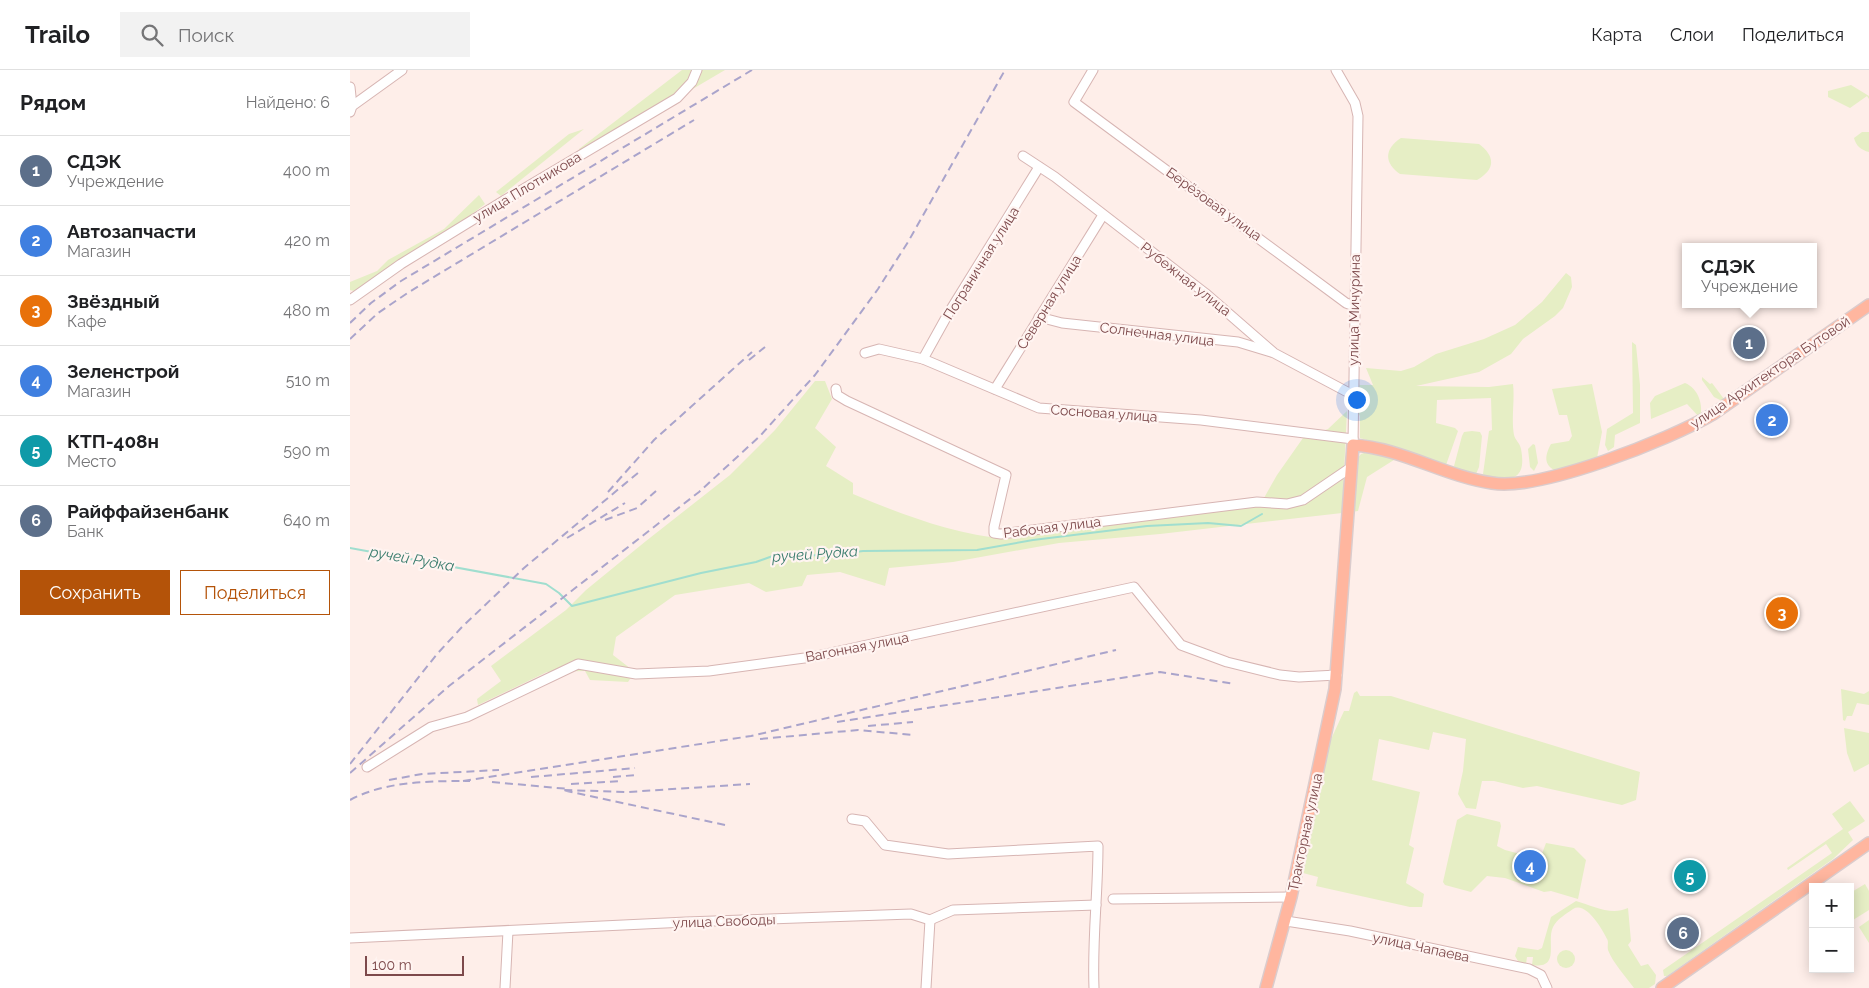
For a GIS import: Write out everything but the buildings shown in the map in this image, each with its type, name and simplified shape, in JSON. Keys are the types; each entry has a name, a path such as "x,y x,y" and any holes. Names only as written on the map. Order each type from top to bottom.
{"main road":[{"name":"улица Архитектора Бутовой","path":"1353,442 1406,456 1492,483 1510,485 1542,479 1606,460 1690,427 1712,414 1869,305"},
{"name":"улица Мичурина","path":"1337,675 1353,442"},
{"name":"Тракторная улица","path":"1266,988 1286,921 1337,675"},
{"path":"1662,988 1869,843"}],"street":[{"path":"351,109 402,70"},
{"name":"улица Плотникова","path":"350,300 400,264 677,98 692,82 697,70"},
{"name":"Берёзовая улица","path":"1093,70 1074,102 1346,303 1354,306"},
{"name":"улица Мичурина","path":"1336,70 1355,103 1358,116 1353,442"},
{"path":"350,87 351,109"},
{"name":"Рубежная улица","path":"1022,156 1055,177 1206,293 1274,353 1353,395"},
{"name":"Пограничная улица","path":"923,359 948,314 1039,167"},
{"name":"Северная улица","path":"995,389 1103,215"},
{"name":"Солнечная улица","path":"1039,317 1071,324 1238,342 1274,353"},
{"name":"Сосновая улица","path":"865,353 879,349 923,359 1039,408 1202,420 1353,442"},
{"name":"Рабочая улица","path":"836,389 838,395 847,401 1006,475 994,533 1001,534 1256,502 1287,504 1303,500 1350,468"},
{"name":"Вагонная улица","path":"367,767 431,727 467,717 578,664 636,674 709,671 774,663 812,657 1134,587 1181,645 1227,662 1280,675 1299,677 1337,675"},
{"path":"852,819 865,821 884,845 948,854 1098,846 1094,988"},
{"path":"1113,899 1291,897"},
{"path":"926,988 930,920 953,910 1096,905"},
{"name":"улица Свободы","path":"350,938 910,914 930,920"},
{"name":"улица Чапаева","path":"1286,921 1350,931 1529,969 1541,975 1547,988"},
{"path":"505,988 508,931"}],"green space":[{"path":"682,70 725,70 691,90 670,106 583,155 579,149"},
{"path":"1851,85 1869,96 1869,99 1867,96 1850,108 1828,97 1828,91"},
{"path":"584,129 501,196 496,192 569,134"},
{"path":"1862,132 1869,132 1869,152 1859,147 1855,141 1854,138"},
{"path":"1401,138 1479,144 1488,153 1491,162 1490,167 1477,180 1400,174 1391,165 1388,156 1391,147"},
{"path":"479,195 485,204 453,229 354,291 350,290 350,282 377,271 388,260 444,229"},
{"path":"1566,273 1571,277 1572,287 1563,308 1523,339 1511,354 1479,372 1416,386 1489,387 1513,384 1513,429 1520,447 1522,460 1522,467 1519,473 1510,478 1503,479 1487,479 1483,474 1489,431 1492,430 1491,398 1437,400 1436,423 1455,428 1458,431 1446,465 1360,438 1360,416 1356,409 1356,382 1360,385 1373,385 1366,368 1401,371 1414,367 1436,354 1484,339 1515,325 1542,302"},
{"path":"1632,342 1636,345 1640,385 1640,423 1615,435 1614,447 1608,451 1605,445 1607,429 1633,413"},
{"path":"1702,377 1710,384 1712,383 1724,399 1722,401 1714,397 1702,380"},
{"path":"815,381 825,381 832,399 815,428 836,447 826,466 853,483 853,494 909,516 967,533 1007,539 1260,505 1277,475 1303,438 1328,429 1347,411 1342,513 1160,534 1059,543 953,562 889,568 885,586 840,572 807,575 802,586 766,592 749,583 675,595 616,637 613,655 635,672 628,682 590,680 585,671 547,672 478,705 477,699 501,681 491,666 566,610 586,590 730,475 775,430"},
{"path":"1685,383 1690,385 1697,393 1701,408 1700,418 1687,404 1651,419 1650,403 1655,396"},
{"path":"1592,384 1602,432 1597,458 1556,471 1547,463 1546,459 1549,448 1551,444 1569,441 1572,436 1567,415 1559,415 1552,389"},
{"path":"1464,432 1480,432 1482,436 1479,467 1476,474 1456,469 1454,466"},
{"path":"1533,444 1535,445 1538,463 1534,471 1530,467 1528,449"},
{"path":"1367,452 1397,458 1367,477 1358,511 1351,512 1357,459 1361,454"},
{"path":"1841,689 1864,694 1869,691 1869,705 1857,703 1852,716 1847,716 1845,721 1843,720"},
{"path":"1357,691 1360,696 1391,696 1640,772 1636,800 1622,805 1537,786 1523,788 1494,781 1482,781 1476,809 1466,808 1458,794 1463,771 1466,739 1433,732 1429,750 1379,739 1372,780 1420,792 1409,845 1414,848 1406,883 1424,894 1422,907 1410,907 1316,886 1318,877 1303,873 1303,866 1327,748 1344,711 1349,711 1354,693"},
{"path":"1844,728 1869,733 1869,764 1854,772 1847,753"},
{"path":"1850,801 1865,821 1848,832 1853,840 1833,859 1667,976 1664,976 1663,970 1832,853 1826,844 1788,870 1787,868 1843,829 1832,814"},
{"path":"1467,814 1500,822 1497,846 1505,850 1540,859 1546,843 1574,848 1586,860 1578,899 1551,891 1544,892 1505,878 1487,876 1471,892 1445,885 1443,882 1457,820"},
{"path":"1865,884 1869,891 1869,910 1854,919 1854,891"},
{"path":"1576,901 1609,911 1628,908 1631,941 1628,945 1641,966 1648,964 1656,975 1655,984 1649,988 1634,988 1610,955 1608,940 1593,917 1583,909 1578,908 1573,909 1562,917 1553,927 1550,959 1547,963 1532,965 1533,957 1527,957 1526,964 1518,961 1515,956 1518,947 1538,950 1542,948 1551,917"},
{"path":"1869,920 1869,943 1859,927"},
{"path":"1562,950 1570,950 1575,955 1573,966 1562,968 1557,963 1557,955"}],"waterway":[{"name":"ручей Рудка","path":"350,548 546,584 559,593 572,606 701,573 756,562 781,553 825,556 863,551 977,550 1033,540 1147,526 1208,523 1241,526 1262,514"}],"railway":[{"path":"350,323 371,303 401,281 752,70"},
{"path":"350,773 449,686 699,492 760,436 815,375 878,289 908,242 1005,70"},
{"path":"350,339 378,313 409,292 694,120"},
{"path":"749,360 765,347"},
{"path":"608,492 654,440 752,352"},
{"path":"350,764 437,654 462,627 524,568 639,472"},
{"path":"605,520 637,508 656,491"},
{"path":"567,538 625,503"},
{"path":"463,781 751,736 1116,650"},
{"path":"837,722 1160,672 1235,684"},
{"path":"868,726 913,722"},
{"path":"760,739 858,730 913,735"},
{"path":"531,777 635,768"},
{"path":"389,780 422,774 499,770"},
{"path":"613,777 636,775"},
{"path":"350,800 378,789 408,783 470,781"},
{"path":"571,784 621,781"},
{"path":"492,782 569,789"},
{"path":"725,825 562,790 628,792 750,784"}],"place":[{"name":"СДЭК","path":"1749,343"},
{"name":"Автозапчасти","path":"1772,420"},
{"name":"Звёздный","path":"1782,613"},
{"name":"Зеленстрой","path":"1530,866"},
{"name":"КТП-408н","path":"1690,876"},
{"name":"Райффайзенбанк","path":"1683,933"}]}
